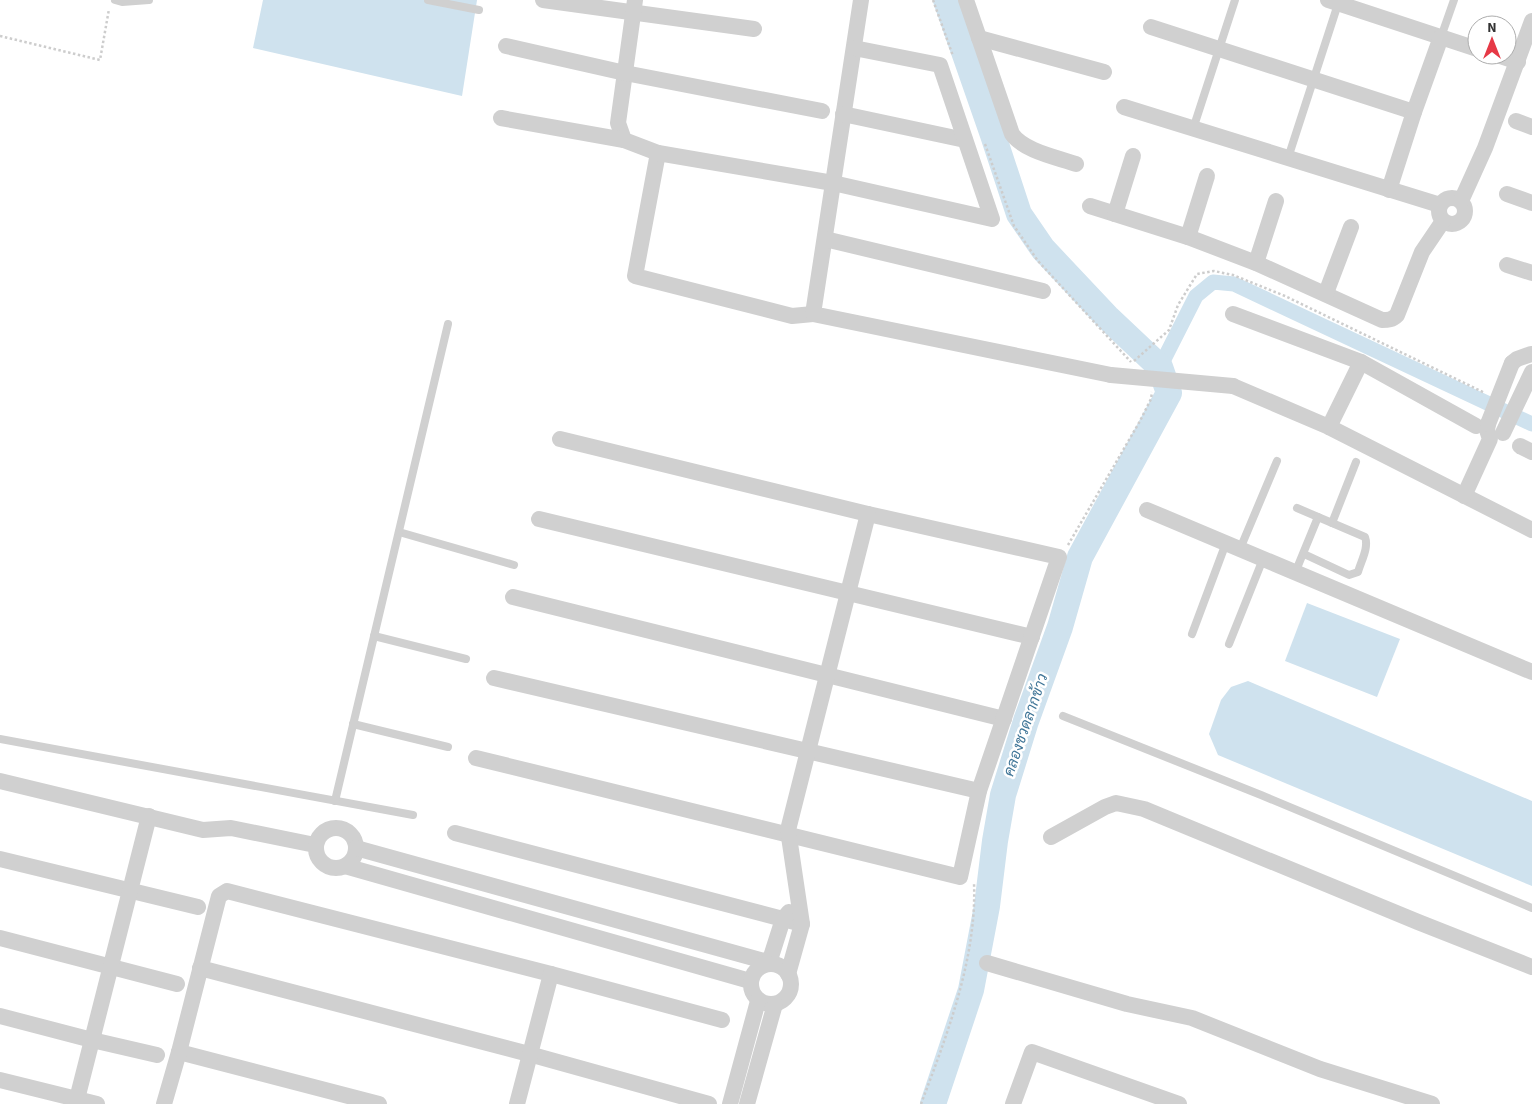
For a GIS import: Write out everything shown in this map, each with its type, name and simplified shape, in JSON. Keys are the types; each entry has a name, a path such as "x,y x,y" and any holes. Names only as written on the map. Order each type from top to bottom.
{"street":[{"path":"543,0 634,7 754,30"},
{"path":"813,314 861,0"},
{"path":"966,0 1012,134 1025,147 1076,164"},
{"path":"1333,2 1467,46"},
{"path":"624,140 618,123 634,7"},
{"path":"1461,201 1485,148 1532,21"},
{"path":"1151,27 1414,112"},
{"path":"1389,190 1441,37"},
{"path":"979,38 1104,72"},
{"path":"506,46 625,73 822,111"},
{"path":"502,118 624,140 658,153 833,183 992,219 940,65 854,48"},
{"path":"1124,107 1440,205"},
{"path":"843,114 965,140"},
{"path":"1516,121 1532,127"},
{"path":"658,153 635,276 792,316 813,314 1111,375 1232,386 1329,427 1532,530"},
{"path":"1115,214 1134,156"},
{"path":"1188,237 1208,176"},
{"path":"1507,194 1532,203"},
{"path":"1449,198 1461,201 1464,206 1464,218 1454,224 1443,222 1438,211 1440,205 1449,198"},
{"path":"1256,263 1276,201"},
{"path":"1090,206 1188,237 1256,263 1382,320 1394,319 1397,315 1422,252 1443,222"},
{"path":"1326,294 1351,227"},
{"path":"825,239 1043,290"},
{"path":"1507,265 1532,272"},
{"path":"1234,314 1361,362 1489,430"},
{"path":"1464,496 1512,363 1517,359 1532,356"},
{"path":"1329,427 1361,362"},
{"path":"1489,430 1532,372"},
{"path":"476,758 960,877 979,792 1059,558 868,514 560,439"},
{"path":"1147,510 1532,672"},
{"path":"778,967 802,924 788,830 868,514"},
{"path":"539,519 1032,637"},
{"path":"513,596 1004,718"},
{"path":"494,678 979,792"},
{"path":"0,781 202,830 231,828 315,845"},
{"path":"1051,837 1097,811 1116,803 1144,808 1418,922 1532,966"},
{"path":"77,1099 149,816"},
{"path":"345,866 353,859 356,843 350,833 340,828 324,831 315,845 317,856 324,865 334,868 345,866 750,981"},
{"path":"455,833 802,924"},
{"path":"356,848 778,967"},
{"path":"0,859 198,907"},
{"path":"164,1104 219,896 229,891 722,1020"},
{"path":"778,967 783,919 799,899"},
{"path":"565,928 572,908"},
{"path":"0,938 177,984"},
{"path":"987,962 1127,1004 1192,1018 1320,1069 1432,1104"},
{"path":"769,964 778,967 791,984 790,990 784,999 769,1005 758,1001 752,992 750,981 759,967 769,964"},
{"path":"200,968 529,1054 709,1104"},
{"path":"517,1104 551,974"},
{"path":"730,1104 758,1001"},
{"path":"746,1104 775,1004"},
{"path":"0,1016 157,1055"},
{"path":"179,1052 379,1104"},
{"path":"1013,1104 1032,1052 1179,1104"},
{"path":"0,1080 96,1104"}],"lane":[{"path":"114,0 122,2 149,0"},
{"path":"428,0 479,10"},
{"path":"1193,128 1235,0"},
{"path":"1441,37 1454,0"},
{"path":"1288,158 1314,80 1333,2"},
{"path":"335,801 448,324"},
{"path":"1192,634 1233,546 1277,461"},
{"path":"1332,523 1356,462"},
{"path":"1297,508 1365,537 1367,540 1367,546 1356,574 1349,574 1304,554"},
{"path":"1295,573 1318,517"},
{"path":"399,532 514,565"},
{"path":"1229,644 1263,559"},
{"path":"374,636 466,659"},
{"path":"1063,716 1261,795 1532,908"},
{"path":"353,724 448,746"},
{"path":"0,739 414,815"}],"path":[{"path":"933,0 954,57"},
{"path":"0,36 100,60 110,9"},
{"path":"984,142 1014,226 1038,260 1132,363 1169,330 1178,305 1197,274 1214,270 1234,275 1285,296 1486,393"},
{"path":"1067,548 1140,421 1151,399 1153,388"},
{"path":"921,1104 956,1004 975,907 974,878"}],"water":[{"path":"263,0 477,0 462,96 253,48"},
{"path":"1307,603 1400,639 1377,697 1285,661"},
{"path":"1248,681 1532,801 1532,886 1218,755 1209,734 1221,700 1231,687"}],"waterway":[{"name":"คลองชวดลากข้าว","path":"933,1104 971,990 987,906 1003,795 1026,721 1060,627 1080,557 1169,393 1160,367 1107,317 1043,249 1019,214 946,0"},
{"path":"1160,367 1196,296 1213,282 1234,284 1532,424"}]}
